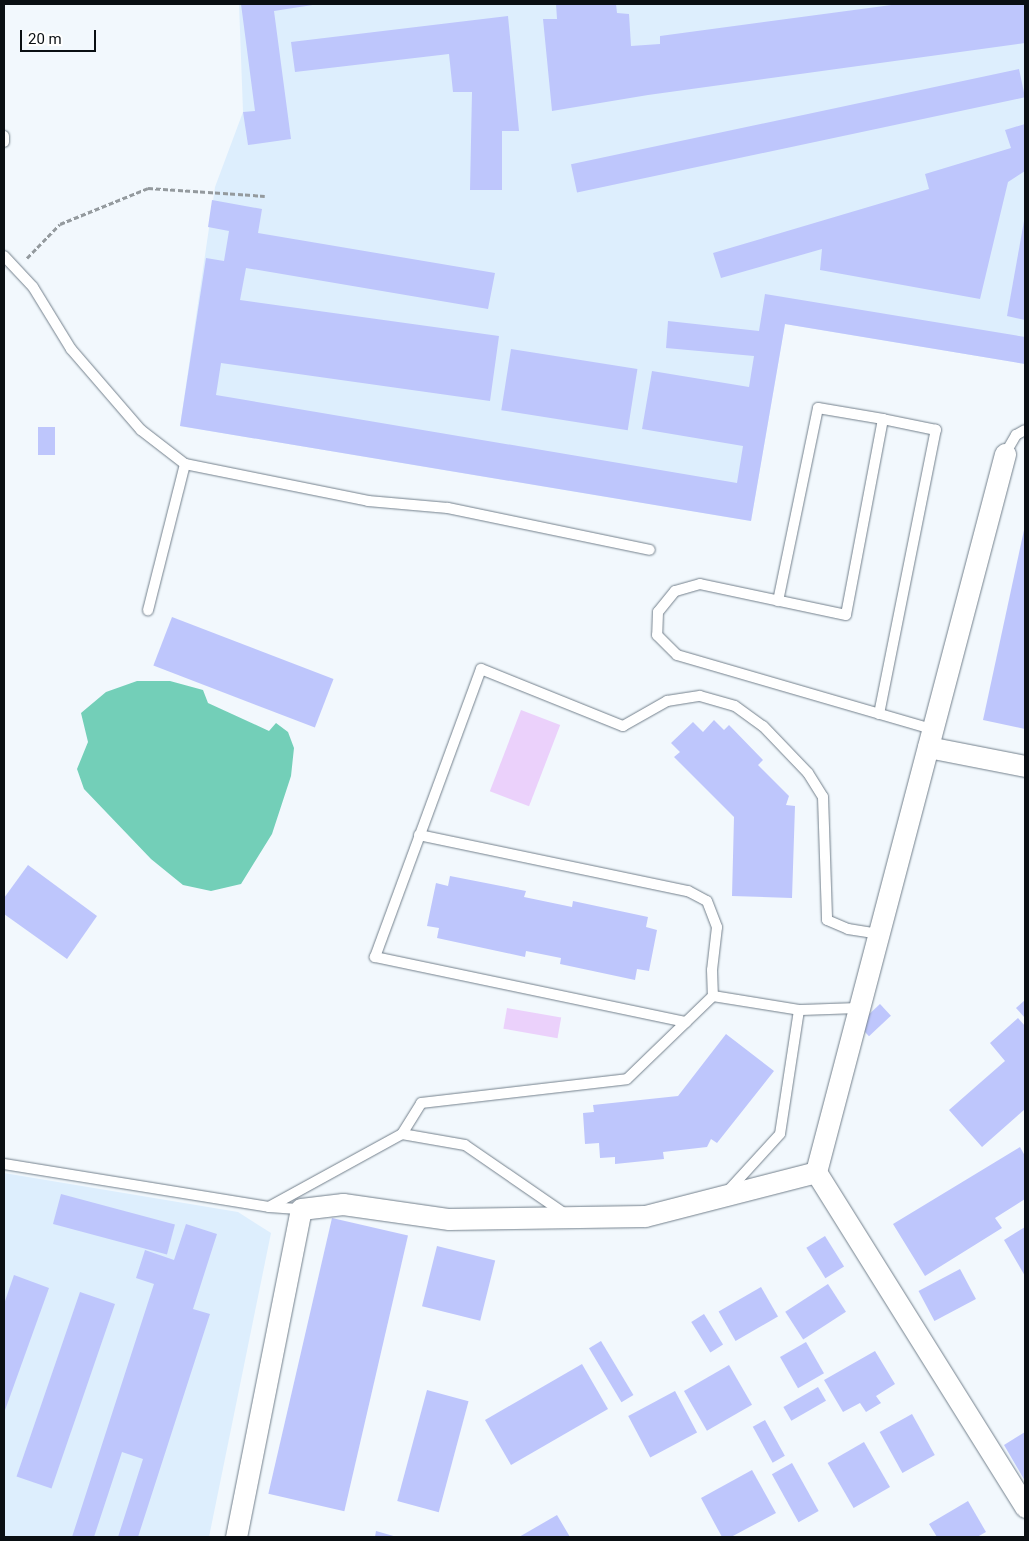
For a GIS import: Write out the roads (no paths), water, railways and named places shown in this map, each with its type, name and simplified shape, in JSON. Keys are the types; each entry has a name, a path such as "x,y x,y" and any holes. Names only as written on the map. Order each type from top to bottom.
{"street":[{"path":"1005,454 816,1172 1025,1507"},
{"path":"930,738 1025,766"},
{"path":"236,1537 301,1209 343,1204 449,1219 645,1216 816,1172"}],"lane":[{"path":"4,136 4,142"},
{"path":"4,256 33,287 71,349 141,430 185,464 368,501 448,508 650,550"},
{"path":"778,601 818,408 936,430 879,714"},
{"path":"883,420 846,615 700,584 675,592 669,598 658,612 658,635 677,655 879,714 930,738"},
{"path":"1005,454 1016,435 1025,430"},
{"path":"148,610 185,464"},
{"path":"686,1022 375,957 481,669 623,726 667,701 700,696 735,706 763,726 808,773 824,797 827,920 848,929 879,934"},
{"path":"269,1207 402,1134 421,1103 627,1079 713,996 712,970 717,927 706,901 688,891 419,835"},
{"path":"713,996 799,1010 860,1008"},
{"path":"722,1196 780,1134 799,1010"},
{"path":"402,1134 464,1145 570,1218"},
{"path":"4,1164 269,1207 301,1209"}]}
